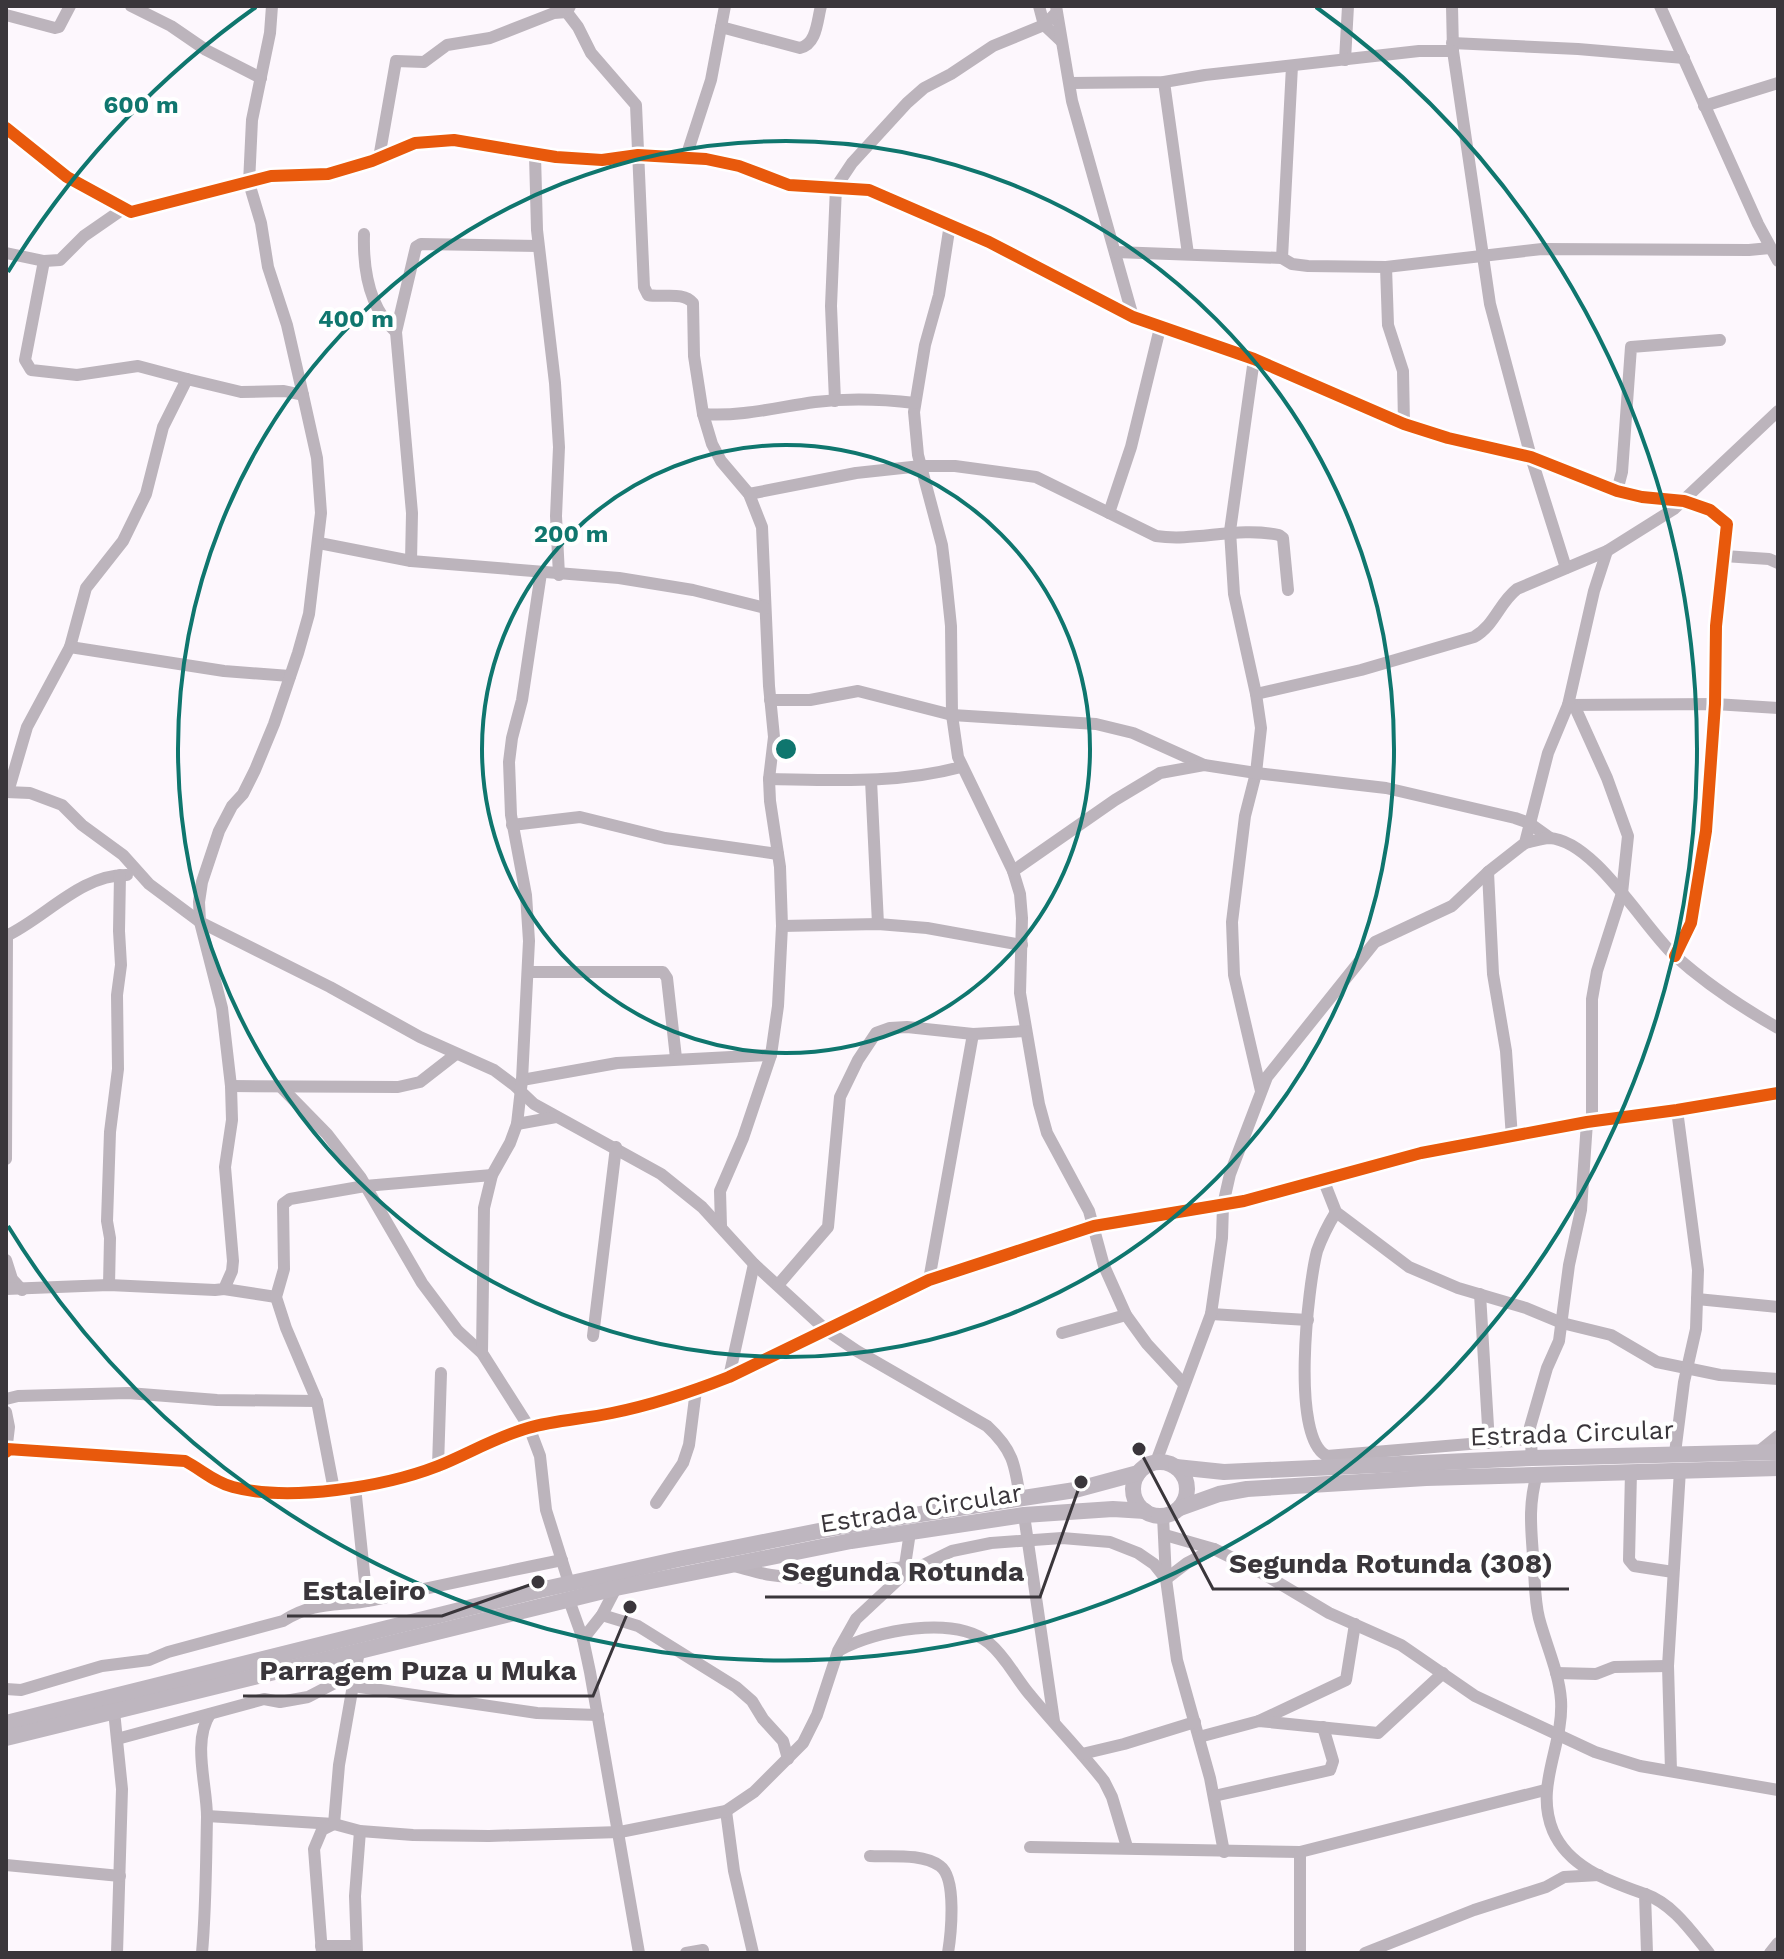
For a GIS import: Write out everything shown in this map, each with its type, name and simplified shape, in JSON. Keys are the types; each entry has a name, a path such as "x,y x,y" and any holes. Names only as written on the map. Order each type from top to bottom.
{"main road":[{"name":"Estrada Circular","path":"1176,1467 1224,1472 1534,1466 1675,1453 1778,1452"},
{"path":"1156,1462 1176,1467 1187,1482 1188,1491 1180,1508 1163,1516 1145,1511 1133,1493 1138,1473 1156,1462"},
{"name":"Estrada Circular","path":"1180,1508 1219,1494 1247,1489 1514,1474 1534,1466 1631,1472 1778,1468"},
{"name":"Estrada Circular","path":"6,1725 114,1711 359,1651 569,1592 616,1588 910,1532 1022,1506 1138,1473"},
{"name":"Estrada Circular","path":"6,1725 844,1526 1022,1506 1145,1511"}],"street":[{"path":"6,15 55,28 59,27 70,6"},
{"path":"131,6 261,78"},
{"path":"224,1289 233,1261 225,1167 232,1120 231,1086 222,1008 200,922 202,882 219,831 255,770 290,676 309,614 319,543 317,458 287,325 268,267 261,223 249,183 249,146 272,6"},
{"path":"686,157 711,80 725,6"},
{"path":"721,27 800,48 807,47 812,41 821,6"},
{"path":"1039,6 1044,25 1061,41"},
{"path":"1345,60 1348,6"},
{"path":"1452,6 1453,47 1490,304 1531,457 1566,568"},
{"path":"1660,6 1778,261"},
{"path":"379,158 396,61 424,62 447,45 490,38 566,8 591,53 636,105 644,287 648,295 682,296 690,298 693,303 694,356 703,414 712,444 721,461 749,494 762,527 774,737 769,779 782,926 778,1006 766,1074 720,1191 721,1226"},
{"path":"835,401 831,306 836,187 852,163 924,88 993,46 1044,25 1056,10"},
{"path":"1056,10 1079,126 1133,317"},
{"path":"1070,83 1164,82 1453,47 1578,49 1684,58"},
{"path":"1282,258 1292,66"},
{"path":"1164,82 1188,254"},
{"path":"1704,106 1778,83"},
{"path":"6,128 67,177 123,209 134,212 271,176 328,174 379,158 398,148 439,140 477,143 535,155 602,160 638,155 686,157 739,166 789,185 869,190 950,224 1064,279 1133,317 1254,359 1404,424 1448,438 1531,457 1617,491 1684,501 1710,510 1727,524 1716,626 1715,704 1706,831 1691,923 1675,956"},
{"path":"535,155 538,246 555,383 559,447 556,516 559,575"},
{"path":"6,253 44,261 60,260 84,236 123,209"},
{"path":"950,224 939,295 925,345 915,403 916,439 921,466 942,545 951,626 952,715 961,767 1013,871 1022,918 1020,993 1047,1133 1089,1211 1104,1266 1126,1315 1147,1344 1184,1384"},
{"path":"364,234 371,291 383,320 396,332"},
{"path":"411,561 412,513 396,332 416,247 421,244 538,246"},
{"path":"1115,252 1282,258 1292,264 1308,266 1386,267 1542,249 1770,248"},
{"path":"44,261 25,360 31,370 77,375 138,366 241,392 284,391 303,395"},
{"path":"1386,267 1388,325 1403,371 1404,424"},
{"path":"1109,513 1131,447 1160,328"},
{"path":"1617,491 1622,472 1631,347 1720,340"},
{"path":"1254,359 1230,531 1234,594 1261,728 1256,773 1245,816 1232,922 1234,975 1261,1091"},
{"path":"187,379 163,427 146,494 123,541 86,588 70,647 27,727 7,792 30,793 62,805 200,922 456,1054 494,1070 521,1086 534,1104 661,1174 702,1207 754,1264 826,1330 987,1426 1004,1442 1015,1462 1054,1722"},
{"path":"703,414 726,416 863,399 915,403"},
{"path":"1256,694 1352,673 1474,637 1487,630 1507,597 1517,589 1607,551 1684,501 1778,411"},
{"path":"749,494 821,478 921,466 955,466 1024,474 1156,536 1230,531 1272,534 1283,538 1288,590"},
{"path":"319,543 411,561 619,578 693,590 765,608"},
{"path":"1525,843 1548,753 1571,705 1594,591 1607,551"},
{"path":"1724,556 1769,559 1778,563"},
{"path":"482,1353 484,1208 492,1175 517,1124 521,1086 529,941 526,895 512,825 510,750 522,700 541,573"},
{"path":"70,647 224,671 290,676"},
{"path":"770,700 810,700 858,691 952,715 1096,724 1133,733 1204,765 1386,788 1529,823 1550,838 1574,848 1590,861 1622,893 1675,956 1727,997 1778,1028"},
{"path":"1571,705 1715,704 1778,708"},
{"path":"1571,705 1607,778 1628,836 1622,893 1597,971 1592,999 1590,1122 1581,1210 1569,1265 1559,1341 1547,1368 1529,1439 1534,1466 1530,1497 1535,1596 1561,1700 1559,1735 1545,1790 1546,1810 1554,1832 1571,1859 1599,1875 1661,1901 1709,1953"},
{"path":"1013,871 1115,800 1160,773 1204,765"},
{"path":"769,779 871,780 927,776 961,767"},
{"path":"871,780 878,924"},
{"path":"512,825 580,817 665,838 778,854"},
{"path":"1156,1462 1211,1314 1222,1238 1223,1205 1230,1174 1267,1077 1375,942 1452,906 1525,843 1550,838"},
{"path":"1488,872 1493,974 1506,1051 1512,1138"},
{"path":"109,1285 110,1238 107,1221 110,1132 118,1069 120,875"},
{"path":"6,1159 7,936 102,879 141,875"},
{"path":"782,926 878,924 927,928 1022,945"},
{"path":"528,972 663,972 667,978 676,1058"},
{"path":"778,1285 828,1227 840,1097 869,1041 882,1030 907,1027 973,1034 1026,1031"},
{"path":"929,1280 973,1034"},
{"path":"231,1086 398,1087 420,1082 456,1054"},
{"path":"521,1086 617,1063 771,1055"},
{"path":"750,1057 766,1074"},
{"path":"281,1087 327,1134 365,1186 422,1283 449,1321 482,1353 529,1427 540,1456 546,1510 583,1639 620,1832 639,1953"},
{"path":"6,1412 9,1427 7,1451 185,1461 206,1476 231,1487 261,1492 355,1487 393,1480 438,1466 529,1427 613,1413 696,1390 929,1280 1094,1226 1262,1197 1421,1153 1590,1122 1778,1093"},
{"path":"1675,1453 1686,1370 1696,1329 1697,1299 1696,1240 1677,1110"},
{"path":"517,1124 556,1117"},
{"path":"593,1336 616,1147"},
{"path":"334,1490 317,1401 276,1297 284,1269 283,1204 290,1199 365,1186 492,1175"},
{"path":"1323,1179 1336,1212 1409,1267 1562,1323 1611,1335 1657,1362 1686,1370 1778,1379"},
{"path":"702,1207 720,1191"},
{"path":"1336,1212 1318,1251 1308,1320 1304,1390 1314,1442 1322,1454 1529,1439"},
{"path":"6,1260 12,1279 22,1290"},
{"path":"729,1377 754,1264"},
{"path":"6,1289 109,1285 224,1289 276,1297"},
{"path":"1480,1294 1489,1443"},
{"path":"1697,1299 1778,1307"},
{"path":"1211,1314 1308,1320"},
{"path":"1062,1333 1126,1315"},
{"path":"438,1466 441,1373"},
{"path":"656,1503 683,1463 689,1445 696,1390"},
{"path":"6,1399 18,1396 128,1393 217,1400 317,1401"},
{"path":"1757,1453 1778,1436"},
{"path":"1671,1771 1668,1666 1680,1470"},
{"path":"1631,1472 1629,1560 1634,1566 1673,1572"},
{"path":"1514,1474 1530,1497"},
{"path":"355,1487 367,1601"},
{"path":"1163,1516 1166,1579 1177,1660 1214,1796 1224,1852"},
{"path":"207,1816 334,1824 360,1831 489,1836 620,1832 726,1811 754,1792 803,1743 817,1715 838,1651 856,1619 904,1571 910,1532"},
{"path":"1165,1535 1214,1549 1401,1645 1475,1696 1617,1761 1778,1790"},
{"path":"731,1565 792,1577 904,1571 952,1551 991,1543 1062,1538 1110,1542 1138,1553 1154,1564 1166,1579"},
{"path":"1166,1579 1187,1563 1214,1549"},
{"path":"6,1689 21,1690 102,1666 149,1660 283,1621 298,1611 332,1602 367,1601 562,1560"},
{"path":"583,1639 602,1615 616,1588"},
{"path":"602,1615 638,1626 736,1687 752,1701 783,1741 788,1759"},
{"path":"1199,1737 1259,1721 1346,1680 1355,1624"},
{"path":"838,1651 859,1639 930,1627 962,1631 987,1641 1104,1781 1127,1847"},
{"path":"334,1824 339,1765 359,1651"},
{"path":"1556,1673 1596,1674 1614,1667 1668,1666"},
{"path":"117,1739 203,1719 264,1699 280,1702 308,1697 356,1672"},
{"path":"1259,1721 1378,1733 1443,1673"},
{"path":"353,1686 522,1712 598,1715"},
{"path":"114,1711 122,1789 117,1953"},
{"path":"202,1953 207,1816 202,1765 203,1719"},
{"path":"1082,1754 1195,1722"},
{"path":"1214,1796 1330,1770 1333,1761 1323,1727"},
{"path":"1030,1847 1300,1852 1429,1822 1545,1790"},
{"path":"726,1811 734,1871 753,1953"},
{"path":"334,1824 322,1830 314,1849 322,1950 357,1949 355,1896 360,1831"},
{"path":"1300,1852 1300,1953"},
{"path":"870,1856 915,1858 938,1864 944,1869 951,1903 948,1953"},
{"path":"1564,1877 1571,1859"},
{"path":"6,1865 120,1876"},
{"path":"1365,1953 1474,1910 1546,1887 1564,1877 1599,1875"},
{"path":"1645,1894 1647,1953"},
{"path":"1770,1953 1778,1943"},
{"path":"686,1953 703,1950"}],"cycle path":[{"path":"6,128 67,177 131,212 271,176 328,174 372,161 415,143 454,140 556,157 602,160 638,155 706,159 739,166 789,185 869,190 989,242 1133,317 1254,359 1404,424 1448,438 1531,457 1617,491 1684,501 1710,510 1727,524 1716,626 1715,704 1706,831 1691,923 1675,956"},
{"path":"6,1452 7,1449 185,1461 226,1485 256,1491 308,1492 364,1486 416,1474 528,1428 627,1410 700,1388 729,1377 929,1280 1094,1226 1244,1201 1421,1153 1587,1122 1778,1093"}],"place":[{"name":"Segunda Rotunda (308)","path":"1139,1449"},
{"name":"Segunda Rotunda","path":"1081,1482"},
{"name":"Estaleiro","path":"538,1582"},
{"name":"Parragem Puza u Muka","path":"630,1607"}]}
